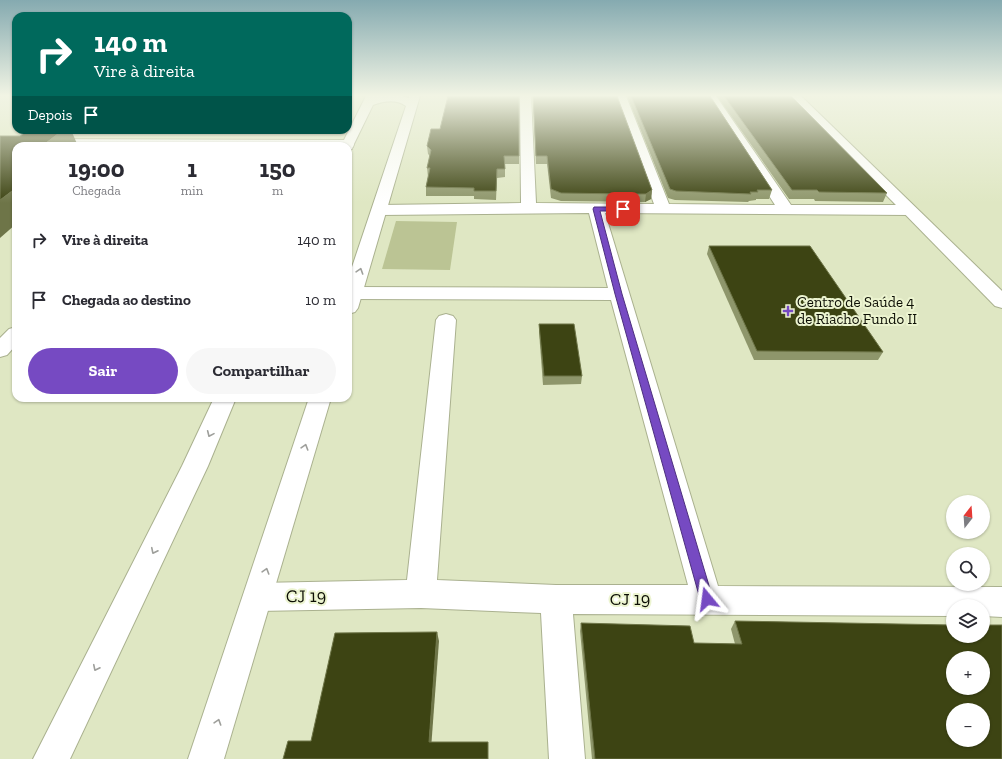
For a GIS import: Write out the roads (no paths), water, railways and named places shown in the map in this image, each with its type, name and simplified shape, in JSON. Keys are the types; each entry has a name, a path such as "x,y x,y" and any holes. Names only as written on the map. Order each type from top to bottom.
{"street":[{"path":"349,142 355,131"},
{"path":"352,294 405,131"},
{"path":"526,131 528,208"},
{"path":"633,131 663,209"},
{"path":"734,131 786,209"},
{"path":"830,131 1002,302"},
{"path":"130,142 139,134"},
{"path":"0,143 12,143"},
{"path":"380,210 528,208 909,210"},
{"path":"596,209 618,294 707,599"},
{"path":"352,300 618,294"},
{"path":"421,594 446,320"},
{"path":"0,350 12,336"},
{"path":"51,759 195,466 223,402"},
{"path":"206,759 319,402"},
{"name":"CJ 19","path":"258,597 421,594 556,599 1002,602"},
{"path":"556,599 567,759"}],"place":[{"name":"Centro de Saúde 4 de Riacho Fundo II","path":"788,311"}]}
